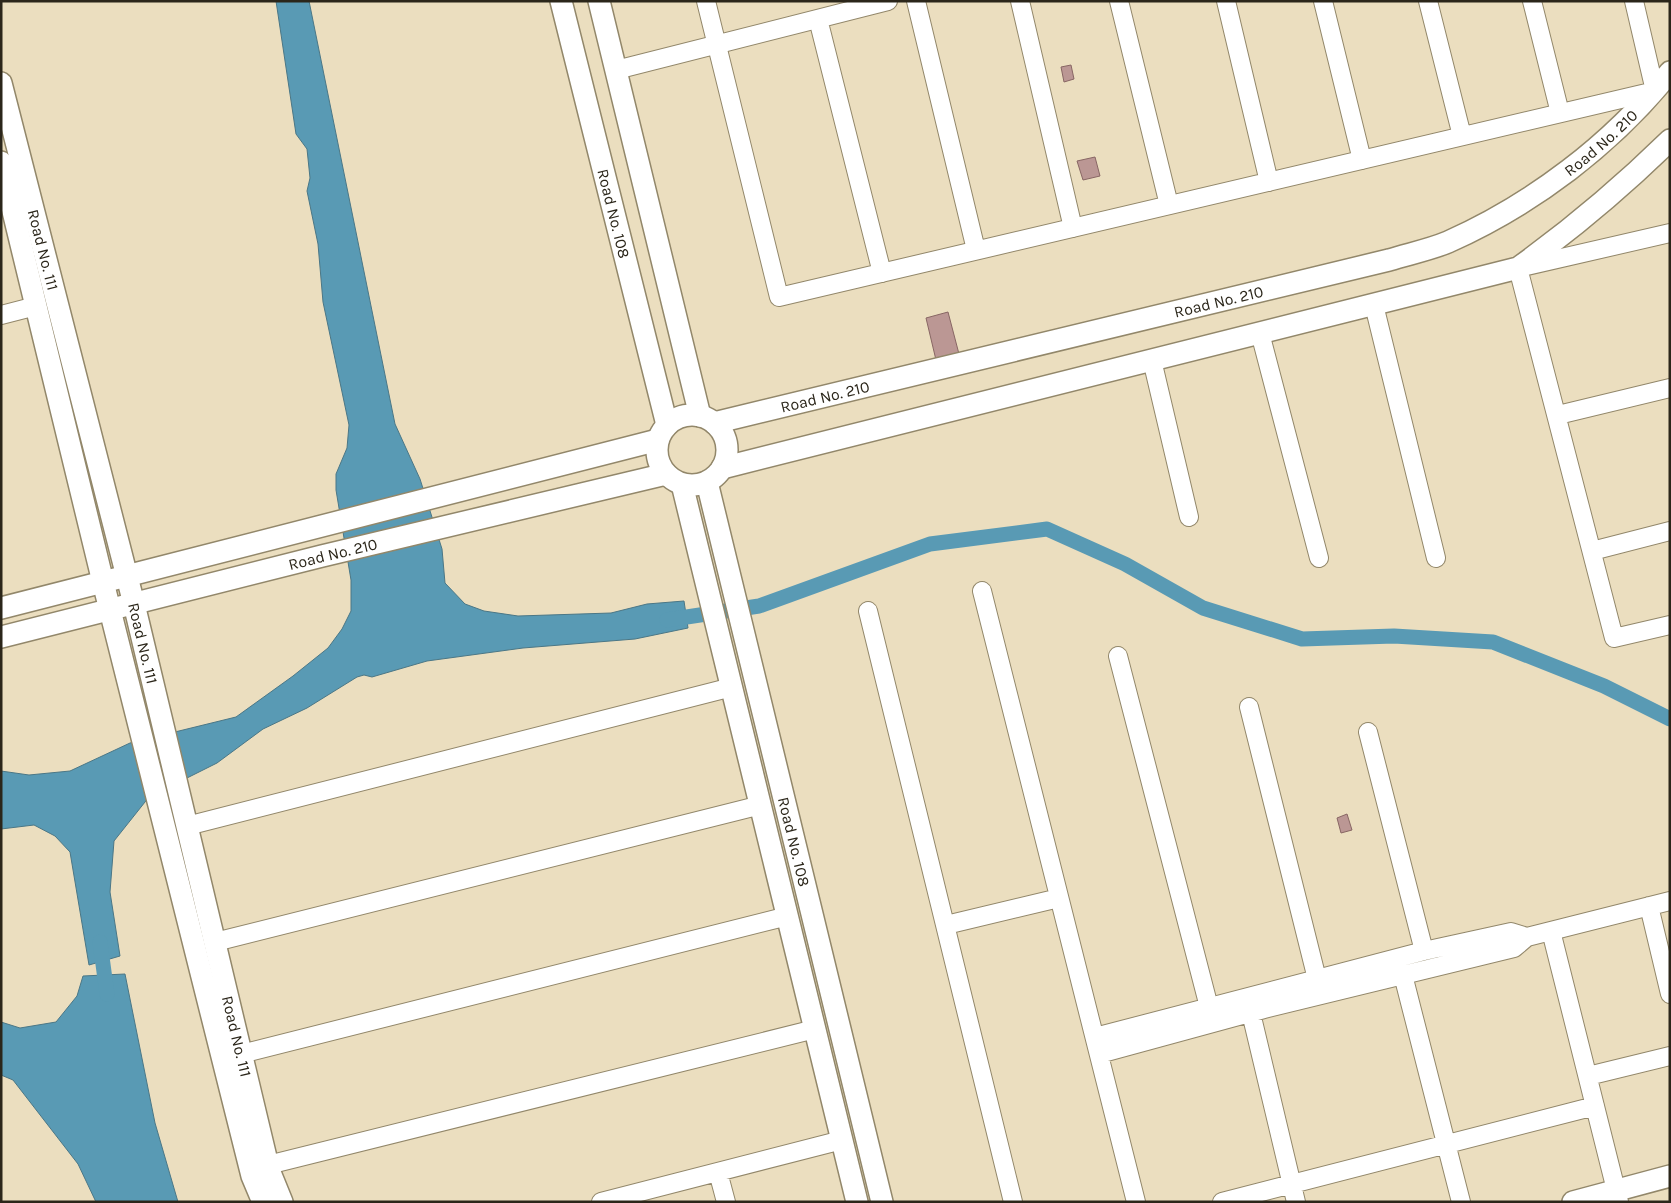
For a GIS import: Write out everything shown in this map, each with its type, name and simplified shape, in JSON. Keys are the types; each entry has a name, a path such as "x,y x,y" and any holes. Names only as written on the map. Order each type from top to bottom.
{"street":[{"name":"Road No. 108","path":"561,1 662,433"},
{"path":"599,1 707,419 721,431 727,449 714,475"},
{"path":"706,1 779,297 1655,91 1634,1"},
{"path":"616,70 888,1"},
{"path":"916,1 976,250"},
{"path":"1020,1 1073,228"},
{"path":"1119,1 1169,205"},
{"path":"1226,1 1269,182"},
{"path":"1322,1 1362,160"},
{"path":"1428,1 1462,136"},
{"path":"1532,1 1560,113"},
{"path":"818,19 882,273"},
{"name":"Road No. 210","path":"1,608 451,493 662,433 682,416 707,419 1389,260 1446,242 1497,217 1546,189 1598,146 1655,91 1670,72"},
{"name":"Road No. 111","path":"1,83 134,604 268,1165 282,1202"},
{"name":"Road No. 210","path":"1,637 457,523 674,479 690,485 714,475 1152,360 1518,268 1575,226 1634,175 1670,140"},
{"name":"Road No. 111","path":"1,162 4,184 252,1176 263,1202"},
{"path":"1670,233 1518,268 1558,415 1614,638 1670,625"},
{"path":"1374,305 1436,558"},
{"path":"1,315 36,306"},
{"path":"1260,333 1319,558"},
{"path":"1152,360 1189,518"},
{"path":"1558,415 1670,388"},
{"path":"662,433 658,458 674,479"},
{"name":"Road No. 108","path":"714,475 723,554 744,633 882,1202"},
{"name":"Road No. 108","path":"674,479 700,560 720,638 858,1202"},
{"path":"1592,551 1670,531"},
{"path":"982,591 1136,1202"},
{"path":"868,611 1012,1202"},
{"path":"1118,656 1208,1007"},
{"path":"187,826 732,687"},
{"path":"1249,707 1317,979"},
{"path":"1368,732 1424,951"},
{"path":"215,942 761,805"},
{"path":"946,926 1059,898"},
{"path":"1099,1054 1251,1013 1514,948 1527,937 1670,901"},
{"path":"1649,906 1670,994"},
{"path":"242,1054 788,916"},
{"path":"1551,931 1618,1196"},
{"path":"1095,1037 1424,951 1511,932 1527,937"},
{"path":"1403,975 1461,1202"},
{"path":"1251,1013 1296,1202"},
{"path":"268,1165 816,1029"},
{"path":"1588,1076 1670,1056"},
{"path":"1222,1202 1595,1106"},
{"path":"605,1201 842,1140"},
{"path":"718,1172 726,1202"},
{"path":"1574,1202 1618,1196 1670,1176"}],"water":[{"path":"276,1 309,1 395,424 420,479 442,549 445,583 465,604 484,611 518,616 611,613 647,604 684,601 688,628 635,639 523,648 427,661 372,677 364,675 357,677 307,708 263,729 217,763 149,797 114,841 110,892 120,956 89,965 70,852 55,836 34,825 1,829 1,771 29,775 70,771 130,743 236,717 328,648 342,629 351,611 351,580 336,490 336,474 347,448 349,425 323,302 318,244 307,191 310,178 307,149 296,134"},
{"path":"125,974 155,1123 178,1202 96,1202 78,1164 13,1080 1,1075 1,1022 20,1028 56,1022 77,996 83,976"}],"building":[{"path":"1071,65 1074,79 1064,82 1061,67"},
{"path":"1095,157 1100,176 1083,180 1077,161"},
{"path":"948,312 959,354 936,360 926,318"},
{"path":"1347,814 1352,830 1341,833 1337,818"}],"waterway":[{"path":"667,620 759,606 930,544 1047,529 1125,564 1203,608 1302,639 1394,636 1493,642 1604,686 1670,719"},
{"path":"100,942 107,994"}]}
